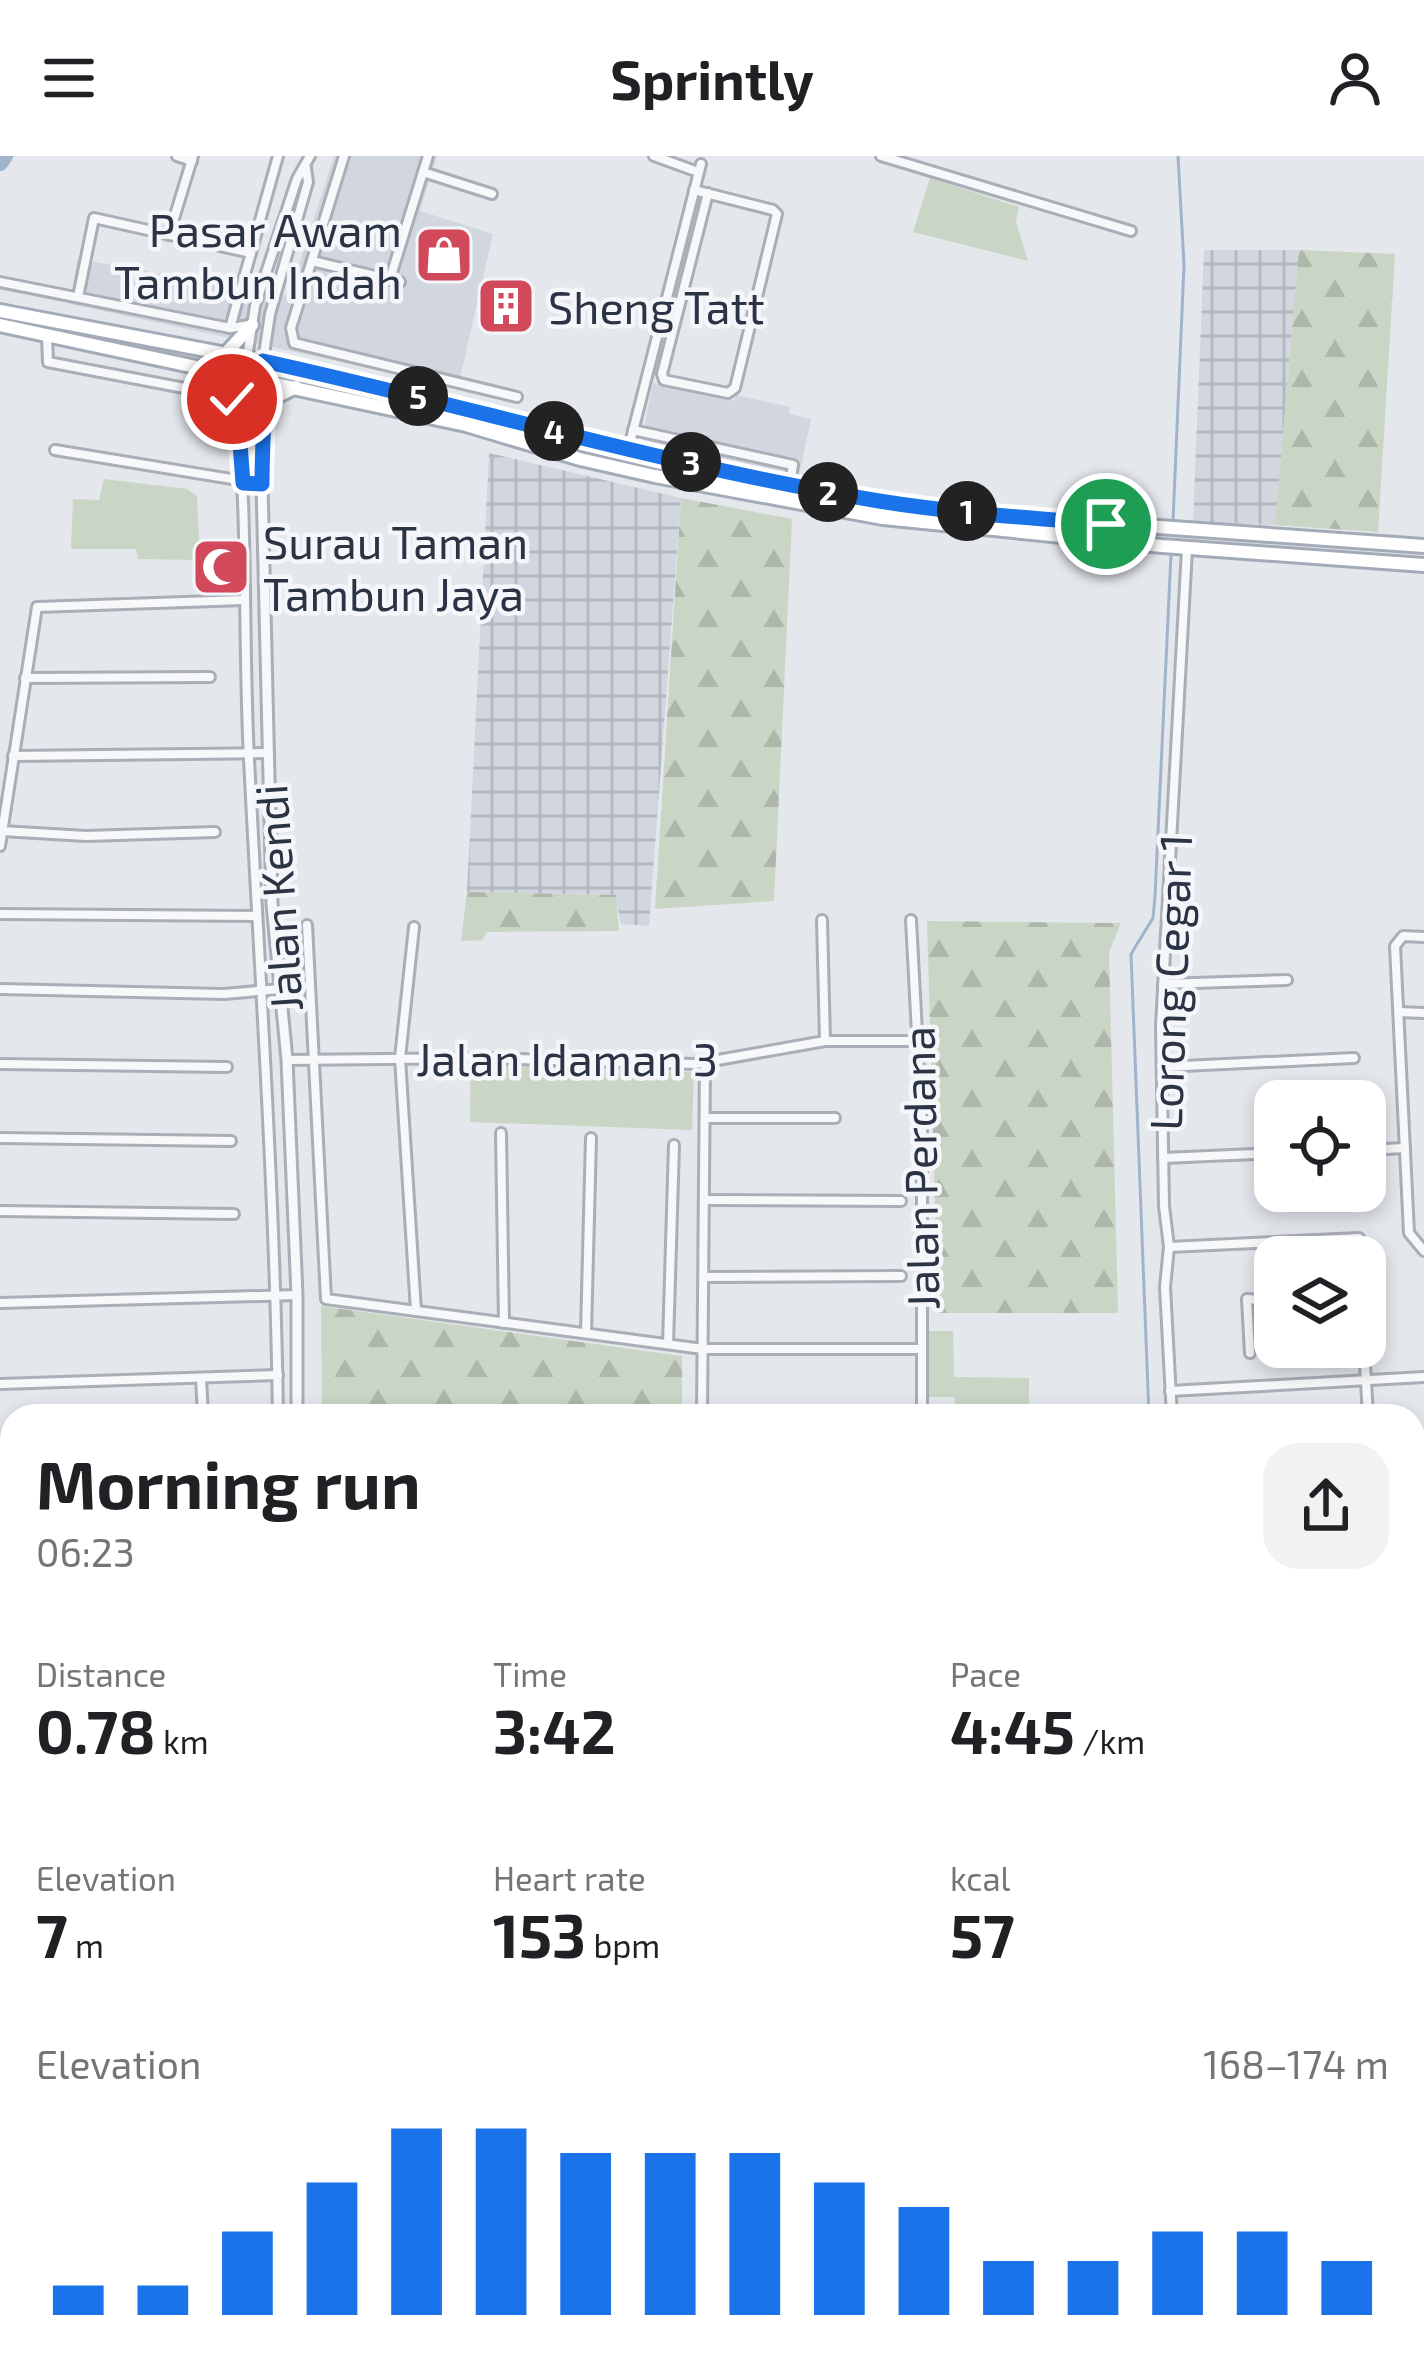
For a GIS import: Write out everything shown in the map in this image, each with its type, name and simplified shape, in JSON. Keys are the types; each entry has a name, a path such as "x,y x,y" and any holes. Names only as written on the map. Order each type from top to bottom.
{"main road":[{"path":"0,310 263,361 628,449 887,502 1424,546"},
{"path":"0,325 466,425 580,459 884,518 1185,548 1424,565"},
{"path":"226,353 252,325"},
{"path":"262,418 278,395 297,387"}],"street":[{"path":"169,235 192,158 177,156"},
{"path":"230,328 278,156"},
{"path":"257,379 247,358 252,325 297,178 310,156"},
{"path":"344,156 291,328 294,343 517,397"},
{"path":"312,261 395,280 428,156"},
{"path":"628,449 700,168 654,156"},
{"path":"881,156 1131,231"},
{"path":"257,379 270,314 308,182 306,167"},
{"path":"423,172 493,194"},
{"path":"694,190 708,193 773,210 777,223 735,388 728,393 664,380 662,374 708,193"},
{"path":"78,297 94,218 251,254"},
{"path":"0,282 230,328 252,325"},
{"path":"47,336 48,362 232,399 237,404 278,1404"},
{"name":"Jalan Kendi","path":"257,379 267,395 262,418 262,484 272,904 287,1060 297,1404"},
{"path":"633,430 793,465 790,484"},
{"path":"55,449 262,484"},
{"name":"Lorong Cegar 1","path":"1171,1404 1165,1287 1169,1246 1163,1158 1163,984 1185,548"},
{"path":"0,846 34,614 43,605 244,600"},
{"path":"25,678 210,677"},
{"path":"14,757 268,753"},
{"path":"2,831 86,836 215,832"},
{"path":"0,914 257,916"},
{"path":"822,920 825,1041"},
{"name":"Jalan Perdana","path":"911,920 918,1041 922,1404"},
{"name":"Jalan Kendi","path":"307,925 326,1299 416,1311"},
{"path":"414,927 400,1058 416,1311 703,1348 921,1349"},
{"path":"1424,937 1403,937 1395,946 1409,1233 1424,1251"},
{"path":"1163,984 1287,980"},
{"path":"0,989 224,994 283,989"},
{"path":"1399,1012 1424,1013"},
{"name":"Jalan Idaman 3","path":"287,1060 706,1063 825,1041 918,1041"},
{"path":"1162,1067 1354,1058"},
{"path":"702,1404 706,1063"},
{"path":"0,1064 227,1067"},
{"path":"705,1118 835,1118"},
{"path":"501,1133 504,1323"},
{"path":"0,1138 231,1141"},
{"path":"586,1334 591,1138"},
{"path":"668,1344 674,1145"},
{"path":"1386,1149 1405,1148"},
{"path":"1163,1158 1254,1154"},
{"path":"704,1200 901,1201"},
{"path":"0,1211 234,1214"},
{"path":"1169,1246 1254,1242"},
{"path":"703,1277 901,1276"},
{"path":"0,1303 297,1295"},
{"path":"1250,1353 1247,1300 1254,1300"},
{"path":"1366,1368 1368,1404"},
{"path":"0,1384 278,1375"},
{"path":"1170,1391 1424,1377"},
{"path":"201,1378 202,1404"}],"shaded area":[{"path":"334,156 437,156 420,211 493,234 458,387 70,304 77,259 289,296"},
{"path":"1204,250 1299,250 1275,525 1193,522"},
{"path":"653,383 734,401 736,395 790,407 789,414 811,419 799,476 641,442"},
{"path":"489,453 681,498 649,926 621,924 615,895 467,892"}],"green space":[{"path":"930,178 1019,207 1016,222 1028,261 913,232"},
{"path":"1299,250 1395,254 1378,532 1275,525"},
{"path":"104,479 187,489 197,496 200,560 138,559 136,549 71,549 73,499 99,500"},
{"path":"681,498 792,519 774,901 655,909"},
{"path":"467,892 616,895 619,931 487,932 482,940 461,941"},
{"path":"927,921 1121,923 1109,952 1118,1313 938,1313"},
{"path":"471,1063 694,1072 692,1130 470,1122"},
{"path":"321,1306 682,1356 682,1404 322,1404"},
{"path":"927,1331 953,1331 954,1377 1029,1378 1029,1404 955,1404 955,1397 927,1397"}],"waterway":[{"path":"0,163 5,156"},
{"path":"1173,521 1184,265 1178,156"},
{"path":"1149,1404 1131,954 1153,918 1171,554"}],"place":[{"name":"Pasar Awam Tambun Indah","path":"444,255"},
{"name":"Sheng Tatt","path":"506,306"},
{"name":"Surau Taman Tambun Jaya","path":"221,567"}],"route":[{"path":"232,399 237,404 243,483 262,484 262,418 267,395 263,361 810,489 887,502 1106,524"}]}
